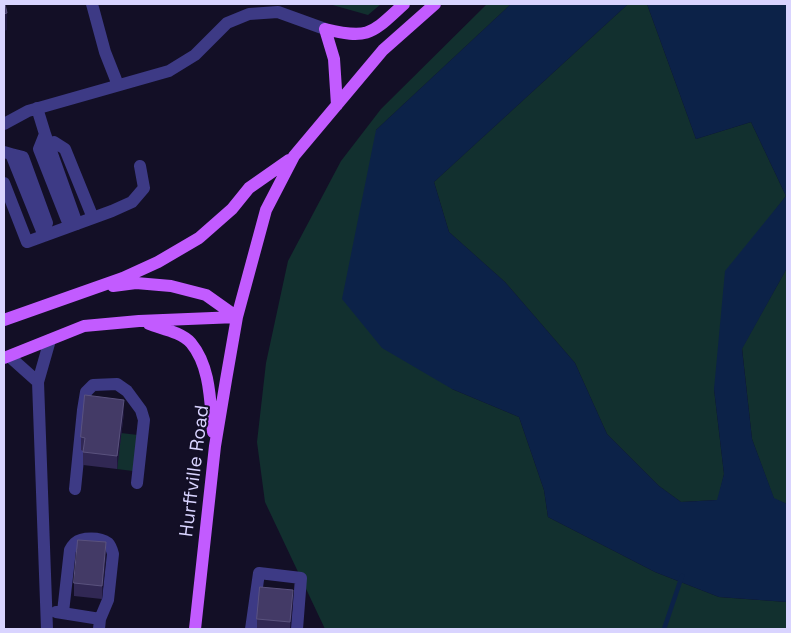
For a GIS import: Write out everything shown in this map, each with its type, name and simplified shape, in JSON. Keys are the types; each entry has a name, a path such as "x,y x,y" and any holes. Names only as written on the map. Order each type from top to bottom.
{"main road":[{"path":"338,104 334,59 325,30 348,35 366,34 378,27 404,4"},
{"path":"4,320 123,278 158,262 199,238 232,209 250,188 294,156 383,50 435,4"},
{"name":"Hurffville Road","path":"194,629 215,446 237,317 266,210 294,156"},
{"path":"89,290 136,283 171,286 206,295 237,317"},
{"path":"7,358 84,326 139,321 237,317"},
{"path":"139,321 173,332 190,343 206,368 215,446"}],"lane":[{"path":"92,4 105,52 118,85"},
{"path":"4,124 37,108 169,71 195,55 227,23 250,14 278,12 325,30"},
{"path":"37,108 81,222"},
{"path":"6,155 44,236"},
{"path":"6,155 23,157 44,236"},
{"path":"4,183 27,242 132,202 144,188 140,166"},
{"path":"47,629 38,382 50,340"},
{"path":"7,358 38,382"},
{"path":"75,488 86,392 93,385 117,384 127,392 140,410 144,420 137,483"},
{"path":"46,611 63,612 99,624 108,600 113,554 112,548 107,542 99,539 86,539 76,542 70,550 63,612"},
{"path":"251,629 259,573 300,578 297,629"}],"green space":[{"path":"329,4 381,4 368,15"},
{"path":"487,4 511,4 376,130 452,389 519,417 544,490 548,517 655,572 719,597 787,602 787,629 325,629 265,502 257,442 266,363 288,261 341,161 381,109"},
{"path":"628,4 647,4 696,139 751,122 786,196 766,222 714,389 724,474 718,500 681,502 659,486 607,434 575,363 505,282 449,232 434,182"},
{"path":"787,268 787,504 774,499 752,439 742,348"},
{"path":"121,433 138,435 133,471 117,469"}],"water":[{"path":"511,4 628,4 434,182 449,232 505,282 575,363 607,434 659,486 681,502 717,500 724,474 714,389 725,271 786,196 751,122 696,139 647,4 787,4 787,268 742,349 752,439 774,498 787,504 787,602 719,597 655,572 548,517 544,490 519,417 452,389 382,348 342,299 376,130"}],"building":[{"path":"4,4 7,13 4,14"},
{"path":"85,395 124,400 117,456 83,452 85,438 81,437"},
{"path":"78,540 106,542 102,586 74,583"},
{"path":"260,587 293,590 290,622 257,619"}],"waterway":[{"path":"664,629 682,576"}]}
